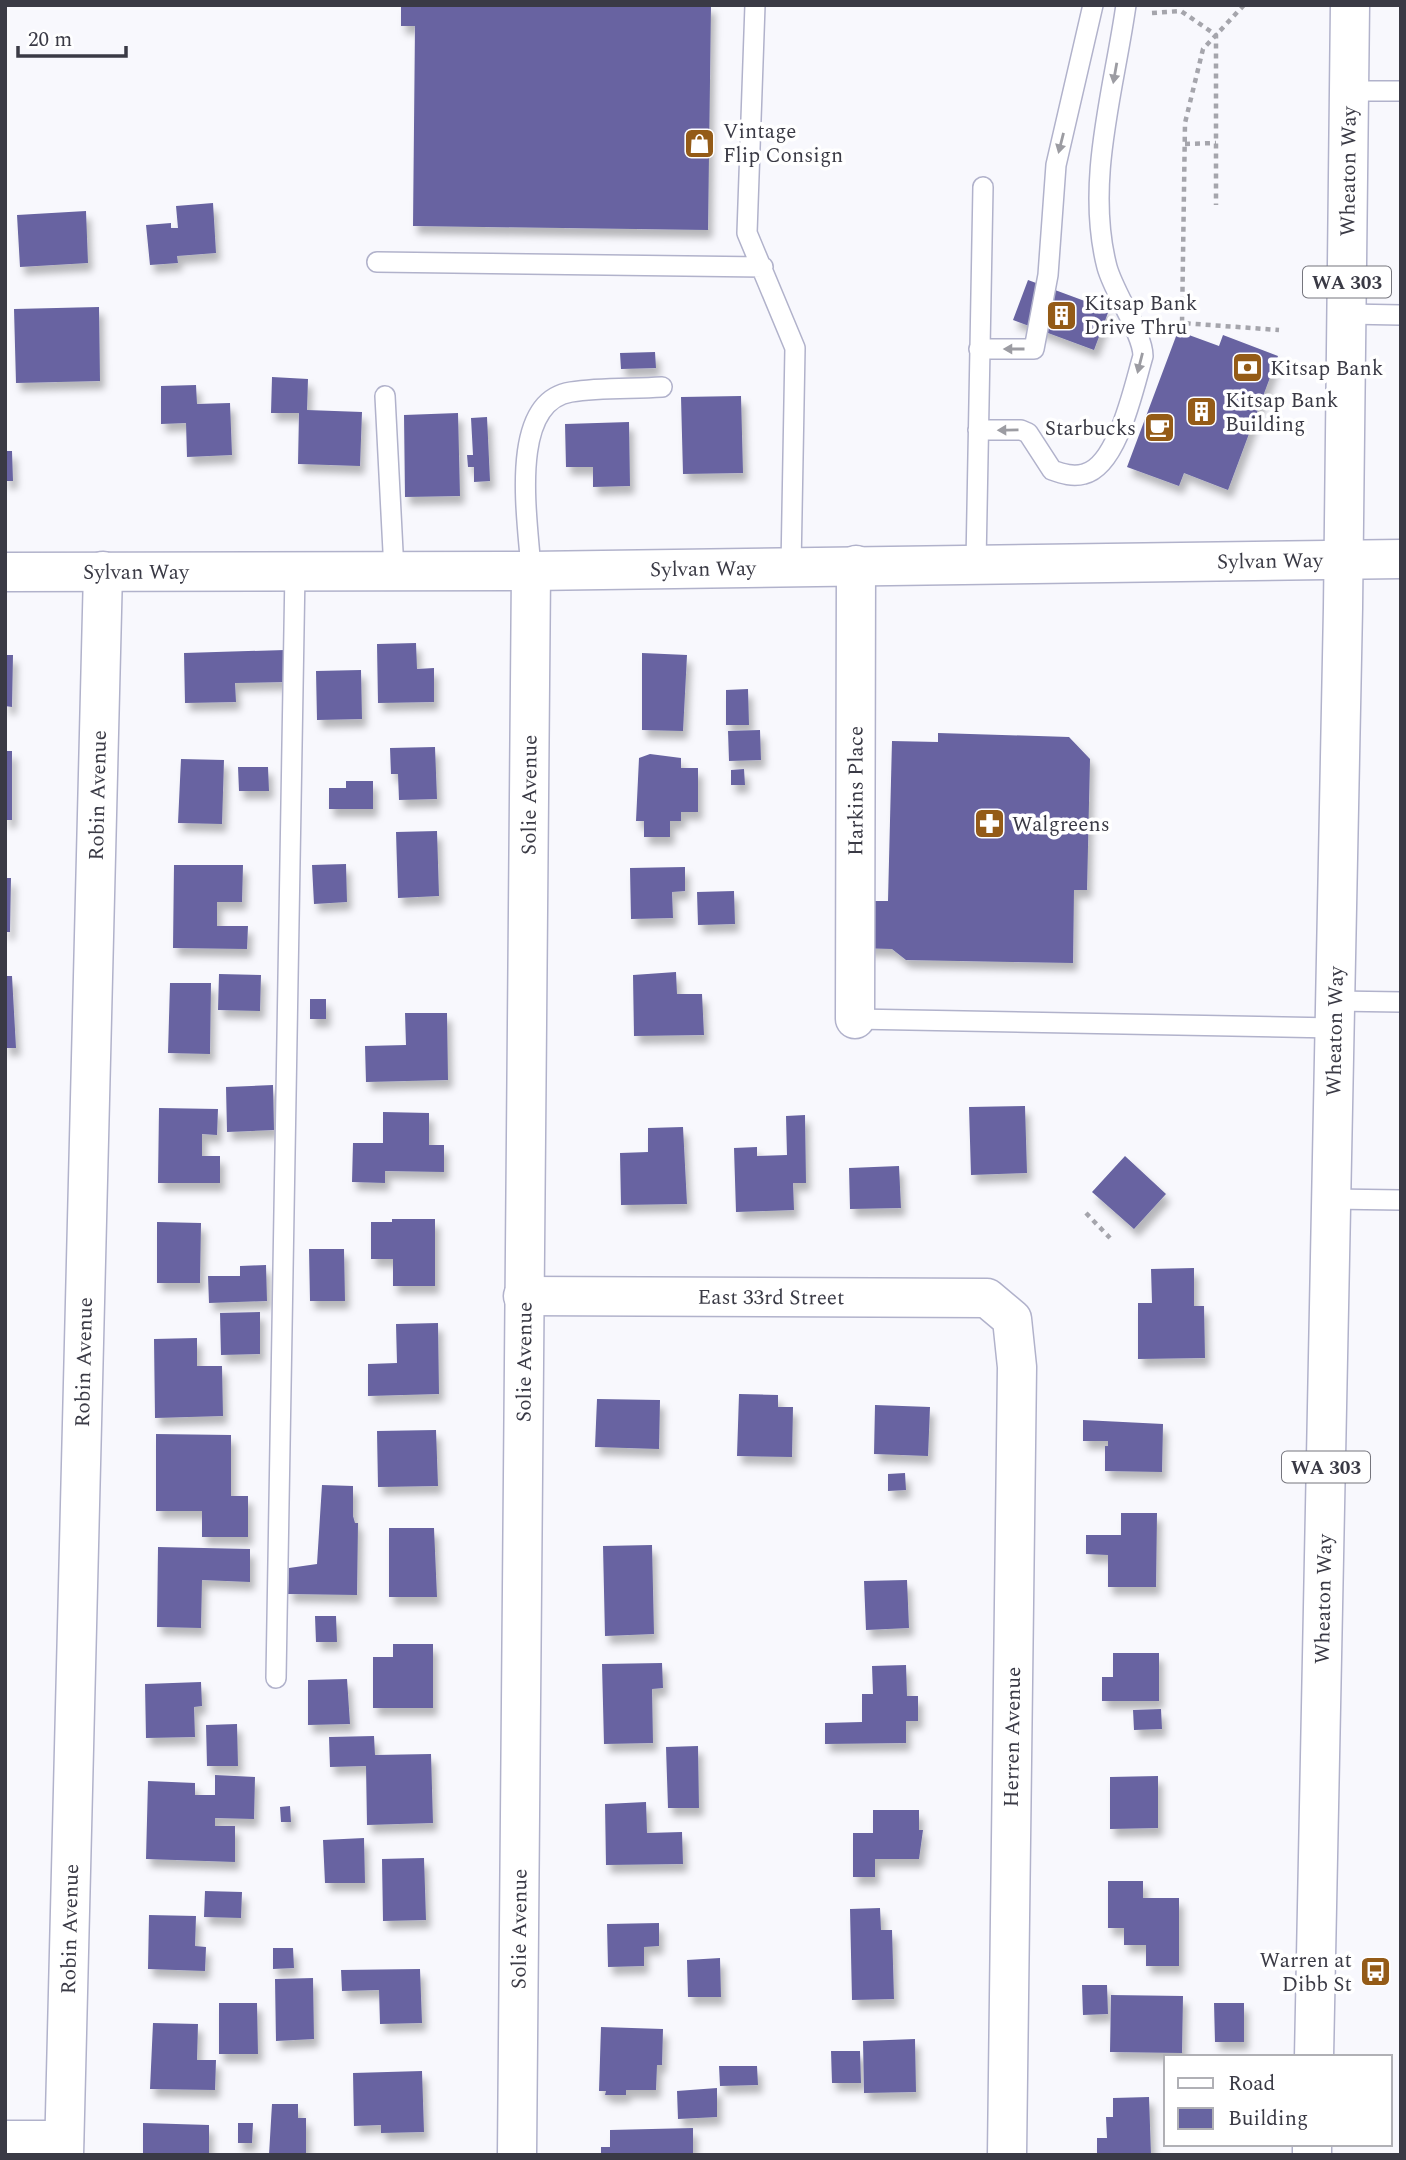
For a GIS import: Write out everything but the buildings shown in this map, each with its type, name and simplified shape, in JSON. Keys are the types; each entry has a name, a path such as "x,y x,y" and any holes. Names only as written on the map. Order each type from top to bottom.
{"street":[{"name":"Wheaton Way","path":"1314,2055 1344,558 1350,5"},
{"name":"Sylvan Way","path":"5,572 531,571 1401,559"},
{"name":"Harkins Place","path":"855,1019 856,565"},
{"name":"Robin Avenue","path":"64,2148 103,571"},
{"name":"Solie Avenue","path":"517,2155 531,571"},
{"name":"East 33rd Street","path":"523,1296 987,1298 1012,1320"},
{"name":"Herren Avenue","path":"1007,2155 1017,1367 1012,1320"},
{"path":"5,2140 64,2148"}],"lane":[{"path":"755,5 747,233 795,348 790,567"},
{"path":"979,349 1034,349 1048,275 1056,165 1093,5"},
{"path":"978,430 1021,430 1028,433 1052,470 1068,475 1086,474 1101,466 1117,439 1143,356 1143,344 1129,321 1108,267 1099,211 1104,144 1126,5"},
{"path":"1349,91 1401,91"},
{"path":"976,564 983,187"},
{"path":"377,262 763,267"},
{"path":"1347,314 1401,315"},
{"path":"531,571 525,449 531,429 547,403 569,392 662,387"},
{"path":"385,396 394,571"},
{"path":"275,1678 295,571"},
{"path":"855,1019 1335,1015 1401,1002"},
{"path":"1331,1199 1401,1200"}],"path":[{"path":"1244,5 1203,49 1185,123 1182,323 1279,330"},
{"path":"1216,35 1216,205"},
{"path":"1185,144 1216,144"},
{"path":"1086,1213 1110,1238"}],"place":[{"name":"Vintage Flip Consign","path":"700,143"},
{"name":"Kitsap Bank Drive Thru","path":"1061,315"},
{"name":"Kitsap Bank","path":"1247,368"},
{"name":"Kitsap Bank Building","path":"1202,412"},
{"name":"Starbucks","path":"1159,428"},
{"name":"Walgreens","path":"989,824"},
{"name":"Warren at Dibb St","path":"1375,1972"}]}
